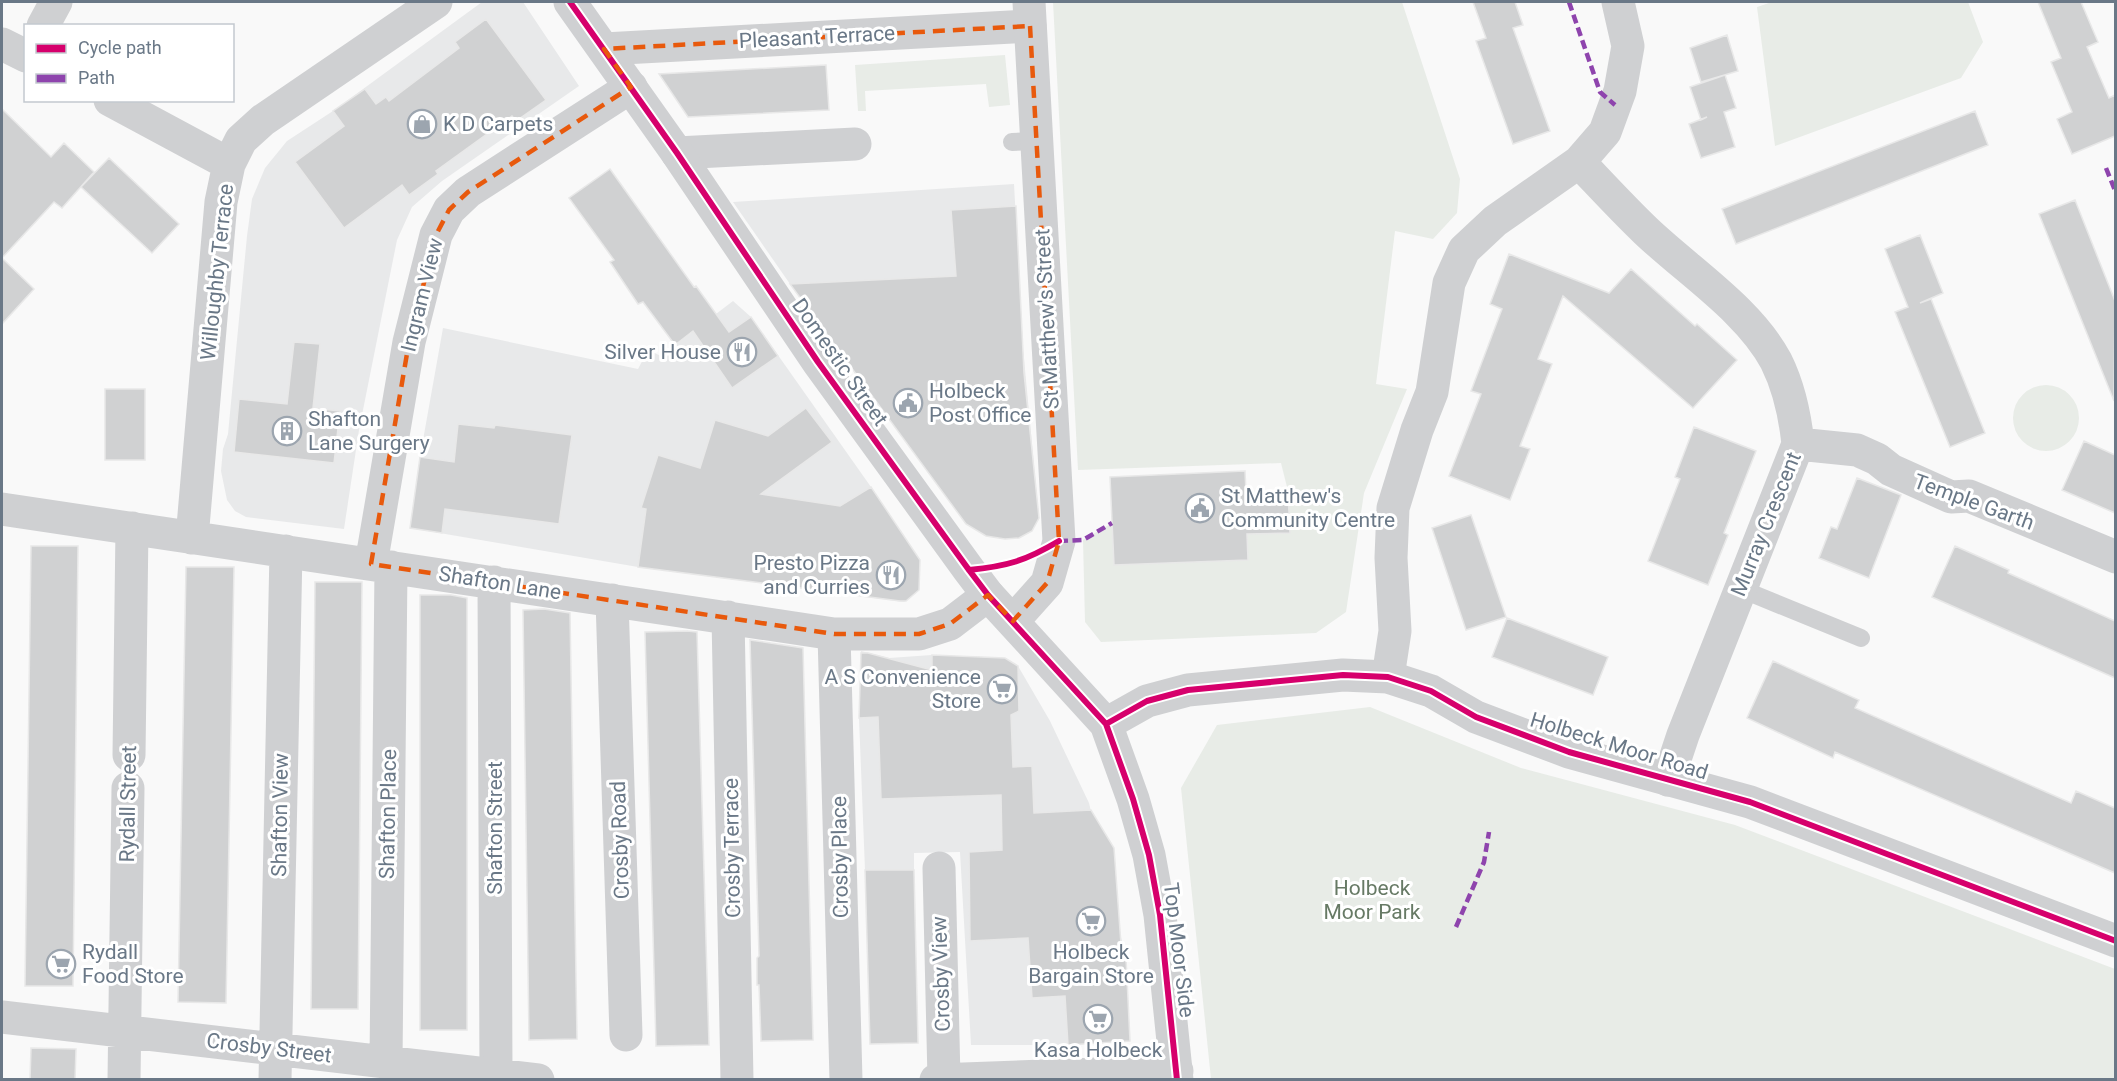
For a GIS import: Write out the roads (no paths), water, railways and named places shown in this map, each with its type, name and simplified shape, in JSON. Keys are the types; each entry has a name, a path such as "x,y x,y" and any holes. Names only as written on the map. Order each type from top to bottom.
{"street":[{"path":"45,24 56,2"},
{"name":"Willoughby Terrace","path":"192,538 221,202 229,164 241,140 263,120 436,2"},
{"name":"Domestic Street","path":"570,2 677,153 818,362 988,595 1106,724"},
{"path":"1388,677 1395,631 1390,558 1393,508 1417,430 1432,392 1449,283 1464,250 1495,221 1579,162 1605,132 1620,91 1628,46 1618,2"},
{"name":"Pleasant Terrace","path":"604,49 1030,14"},
{"name":"St Matthew's Street","path":"1013,621 1047,583 1059,541 1025,141 1030,14"},
{"path":"2,44 24,55"},
{"name":"Ingram View","path":"381,565 409,342 440,226 449,210 468,192 631,87"},
{"path":"114,102 229,164"},
{"path":"677,153 855,144"},
{"name":"Murray Crescent","path":"1579,162 1647,232 1720,295 1758,334 1775,359 1787,386 1795,414 1798,444 1683,735 1668,780"},
{"name":"Temple Garth","path":"1798,444 1857,450 1877,459 1891,470 1951,497 1969,496 2115,557"},
{"name":"Shafton Lane","path":"2,509 834,634 919,634 950,624 988,595"},
{"name":"Rydall Street","path":"129,755 132,528"},
{"name":"Shafton View","path":"275,1064 286,551"},
{"name":"Shafton Place","path":"381,565 386,1062"},
{"name":"Shafton Street","path":"494,582 496,1075"},
{"name":"Crosby Road","path":"612,600 626,1035"},
{"name":"Crosby Terrace","path":"728,617 737,1080"},
{"name":"Crosby Place","path":"834,634 846,1080"},
{"name":"Holbeck Moor Road","path":"1106,724 1147,701 1188,690 1343,675 1388,677 1431,691 1476,717 1569,752 1749,802 2115,941"},
{"name":"Top Moor Side","path":"1106,724 1133,799 1149,855 1160,915 1177,1075"},
{"name":"Rydall Street","path":"124,1080 128,788"},
{"name":"Crosby View","path":"939,868 946,1079"},
{"name":"Crosby Street","path":"2,1017 126,1031 275,1064 386,1062 537,1080"},
{"path":"946,1079 1177,1075"}],"lane":[{"path":"1741,588 1861,638"}],"place":[{"name":"K D Carpets","path":"422,124"},
{"name":"Silver House","path":"742,352"},
{"name":"Holbeck Post Office","path":"908,403"},
{"name":"Shafton Lane Surgery","path":"287,431"},
{"name":"St Matthew's Community Centre","path":"1200,508"},
{"name":"Presto Pizza and Curries","path":"891,575"},
{"name":"A S Convenience Store","path":"1002,689"},
{"name":"Holbeck Bargain Store","path":"1091,921"},
{"name":"Rydall Food Store","path":"61,964"},
{"name":"Kasa Holbeck","path":"1098,1019"}],"park label":[{"name":"Holbeck Moor Park","path":"1372,900"}]}
